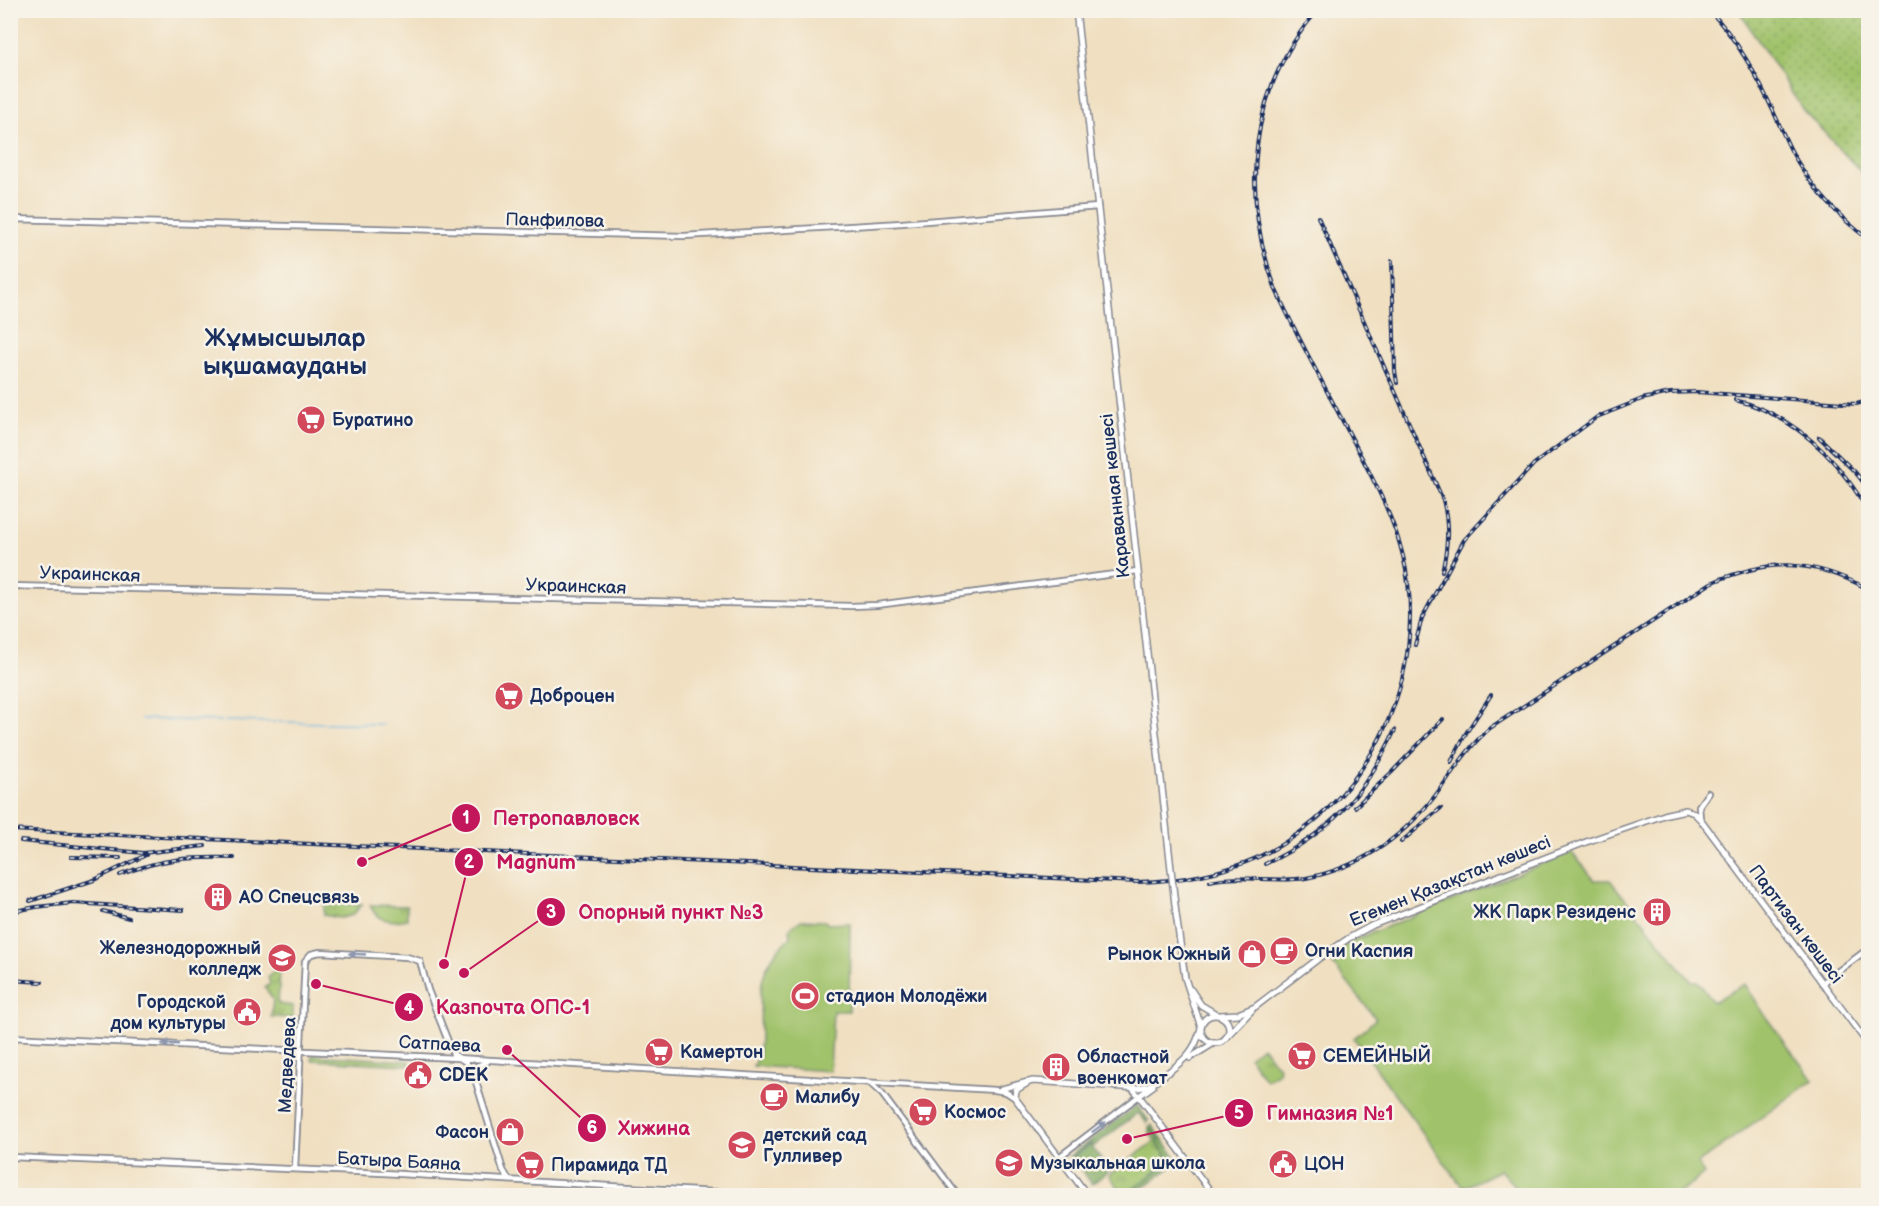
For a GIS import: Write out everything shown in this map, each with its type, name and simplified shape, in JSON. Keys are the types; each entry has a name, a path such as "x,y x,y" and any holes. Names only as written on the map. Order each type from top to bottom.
{"main road":[{"name":"Караванная көшесі","path":"1076,10 1176,914 1185,978 1201,1027"},
{"name":"Егемен Қазақстан көшесі","path":"1219,1015 1238,1014 1255,1007 1334,948 1373,925 1586,842 1673,812 1689,811 1701,820"},
{"name":"Партизан көшесі","path":"1701,820 1869,1044"},
{"name":"Караванная көшесі","path":"1185,978 1199,1003 1219,1015"},
{"path":"1139,1096 1194,1055 1214,1043 1223,1041 1255,1007"},
{"path":"1139,1096 1190,1054 1207,1017 1219,1015 1229,1023 1229,1034"},
{"path":"1201,1027 1204,1038 1214,1043"},
{"path":"1088,1196 1015,1098 1017,1089 1029,1082 1133,1088 1146,1086 1157,1080"},
{"path":"1139,1096 1214,1196"}],"street":[{"name":"Панфилова","path":"10,219 684,237 1098,207"},
{"name":"Украинская","path":"10,586 852,606 877,605 1138,571"},
{"path":"1701,820 1699,806 1708,793"},
{"path":"1822,983 1869,950"},
{"name":"Медведева","path":"296,1169 305,961 311,954 320,952 414,958 422,965 428,990 453,1054 457,1058"},
{"name":"Сатпаева","path":"10,1037 478,1059 995,1090"},
{"path":"457,1058 465,1061 476,1082 503,1170 504,1177 497,1179"},
{"path":"471,1071 471,1062 478,1059"},
{"path":"476,1082 477,1066 497,1061"},
{"path":"995,1090 1029,1082"},
{"path":"868,1083 882,1094 957,1195"},
{"path":"1059,1157 1139,1096 1133,1088"},
{"path":"1131,1102 1134,1096 1133,1088"},
{"path":"995,1090 1008,1092 1015,1098"},
{"name":"Батыра Баяна","path":"10,1157 497,1179 786,1196"},
{"path":"503,1170 509,1180"},
{"path":"681,1190 690,1196"},
{"path":"701,1196 712,1191"}],"green space":[{"path":"1739,11 1868,11 1868,179 1803,110"},
{"path":"1571,852 1593,880 1610,880 1691,981 1698,981 1713,1002 1745,984 1768,1020 1813,1080 1697,1164 1704,1174 1677,1195 1516,1195 1518,1190 1500,1170 1463,1188 1354,1038 1376,1019 1327,957 1354,940"},
{"path":"324,903 362,904 353,915 341,918 324,915"},
{"path":"370,905 407,906 407,919 396,921 380,918"},
{"name":"стадион Молодёжи","path":"801,920 826,921 827,924 850,923 849,1011 833,1011 830,1071 753,1066 759,1051 763,977 768,964 790,937 789,929"},
{"path":"278,968 280,971 278,1004 293,1006 293,1018 271,1017 273,1000 265,988 270,984 268,977"},
{"path":"1262,1046 1279,1067 1278,1072 1266,1080 1249,1057"},
{"path":"312,1055 410,1061 409,1065 312,1060"},
{"path":"1137,1105 1149,1121 1147,1123 1138,1113 1093,1147 1090,1143 1071,1158 1069,1156"},
{"path":"1152,1125 1179,1161 1133,1195 1125,1195 1170,1161 1149,1127"},
{"path":"1149,1127 1160,1140 1157,1143 1170,1161 1124,1195 1109,1175 1155,1141 1149,1132"},
{"path":"1090,1145 1110,1170 1092,1184 1072,1158"}],"waterway":[{"path":"141,719 221,721"},
{"path":"225,721 275,722"},
{"path":"279,722 383,724"}],"railway":[{"path":"10,830 1137,882 1183,878 1227,869 1256,858 1296,835 1331,806 1360,771 1383,732 1399,690 1408,646 1410,601 1403,556 1390,516 1276,290 1265,254 1258,217 1255,180 1257,144 1264,108 1277,74 1295,41 1318,10"},
{"path":"1709,10 1729,34 1754,73 1804,172 1829,203 1868,239"},
{"path":"1318,217 1443,500 1447,535 1442,571"},
{"path":"1392,261 1397,383"},
{"path":"1415,645 1422,618 1464,540 1534,464 1597,417 1642,399 1670,393 1697,392 1856,404 1868,401"},
{"path":"1735,400 1783,420 1812,441 1837,466 1868,510"},
{"path":"1819,437 1868,488"},
{"path":"1210,881 1234,878 1282,880 1306,878 1344,867 1378,849 1394,838 1422,811 1467,752 1490,728 1711,583 1753,569 1791,565 1828,572 1868,589"},
{"path":"1451,762 1466,733 1491,695"},
{"path":"1355,807 1443,719"},
{"path":"1265,864 1308,840 1343,810 1371,774 1395,730"},
{"path":"1401,842 1441,808"},
{"path":"21,841 143,853 205,846"},
{"path":"30,901 94,880 146,855"},
{"path":"71,857 120,858"},
{"path":"120,875 149,865 176,860 234,858"},
{"path":"10,912 73,903 183,910"},
{"path":"103,911 129,918"},
{"path":"10,980 42,982"}],"place":[{"name":"Буратино","path":"311,420"},
{"name":"Доброцен","path":"509,696"},
{"name":"Петропавловск","path":"362,862"},
{"name":"АО Спецсвязь","path":"218,897"},
{"name":"ЖК Парк Резиденс","path":"1657,912"},
{"name":"Огни Каспия","path":"1284,951"},
{"name":"Рынок Южный","path":"1252,954"},
{"name":"Железнодорожный колледж","path":"282,958"},
{"name":"Magnum","path":"444,964"},
{"name":"Опорный пункт №3","path":"464,973"},
{"name":"Казпочта ОПС-1","path":"316,984"},
{"name":"стадион Молодёжи","path":"805,996"},
{"name":"Городской дом культуры","path":"247,1012"},
{"name":"Хижина","path":"507,1050"},
{"name":"Камертон","path":"659,1052"},
{"name":"СЕМЕЙНЫЙ","path":"1302,1056"},
{"name":"Областной военкомат","path":"1056,1067"},
{"name":"CDEK","path":"418,1075"},
{"name":"Малибу","path":"774,1097"},
{"name":"Космос","path":"923,1112"},
{"name":"Фасон","path":"510,1132"},
{"name":"Гимназия №1","path":"1127,1139"},
{"name":"детский сад Гулливер","path":"742,1145"},
{"name":"Музыкальная школа","path":"1009,1163"},
{"name":"ЦОН","path":"1283,1164"},
{"name":"Пирамида ТД","path":"530,1165"}],"district":[{"name":"Жұмысшылар ықшамауданы","path":"285,352"}]}
